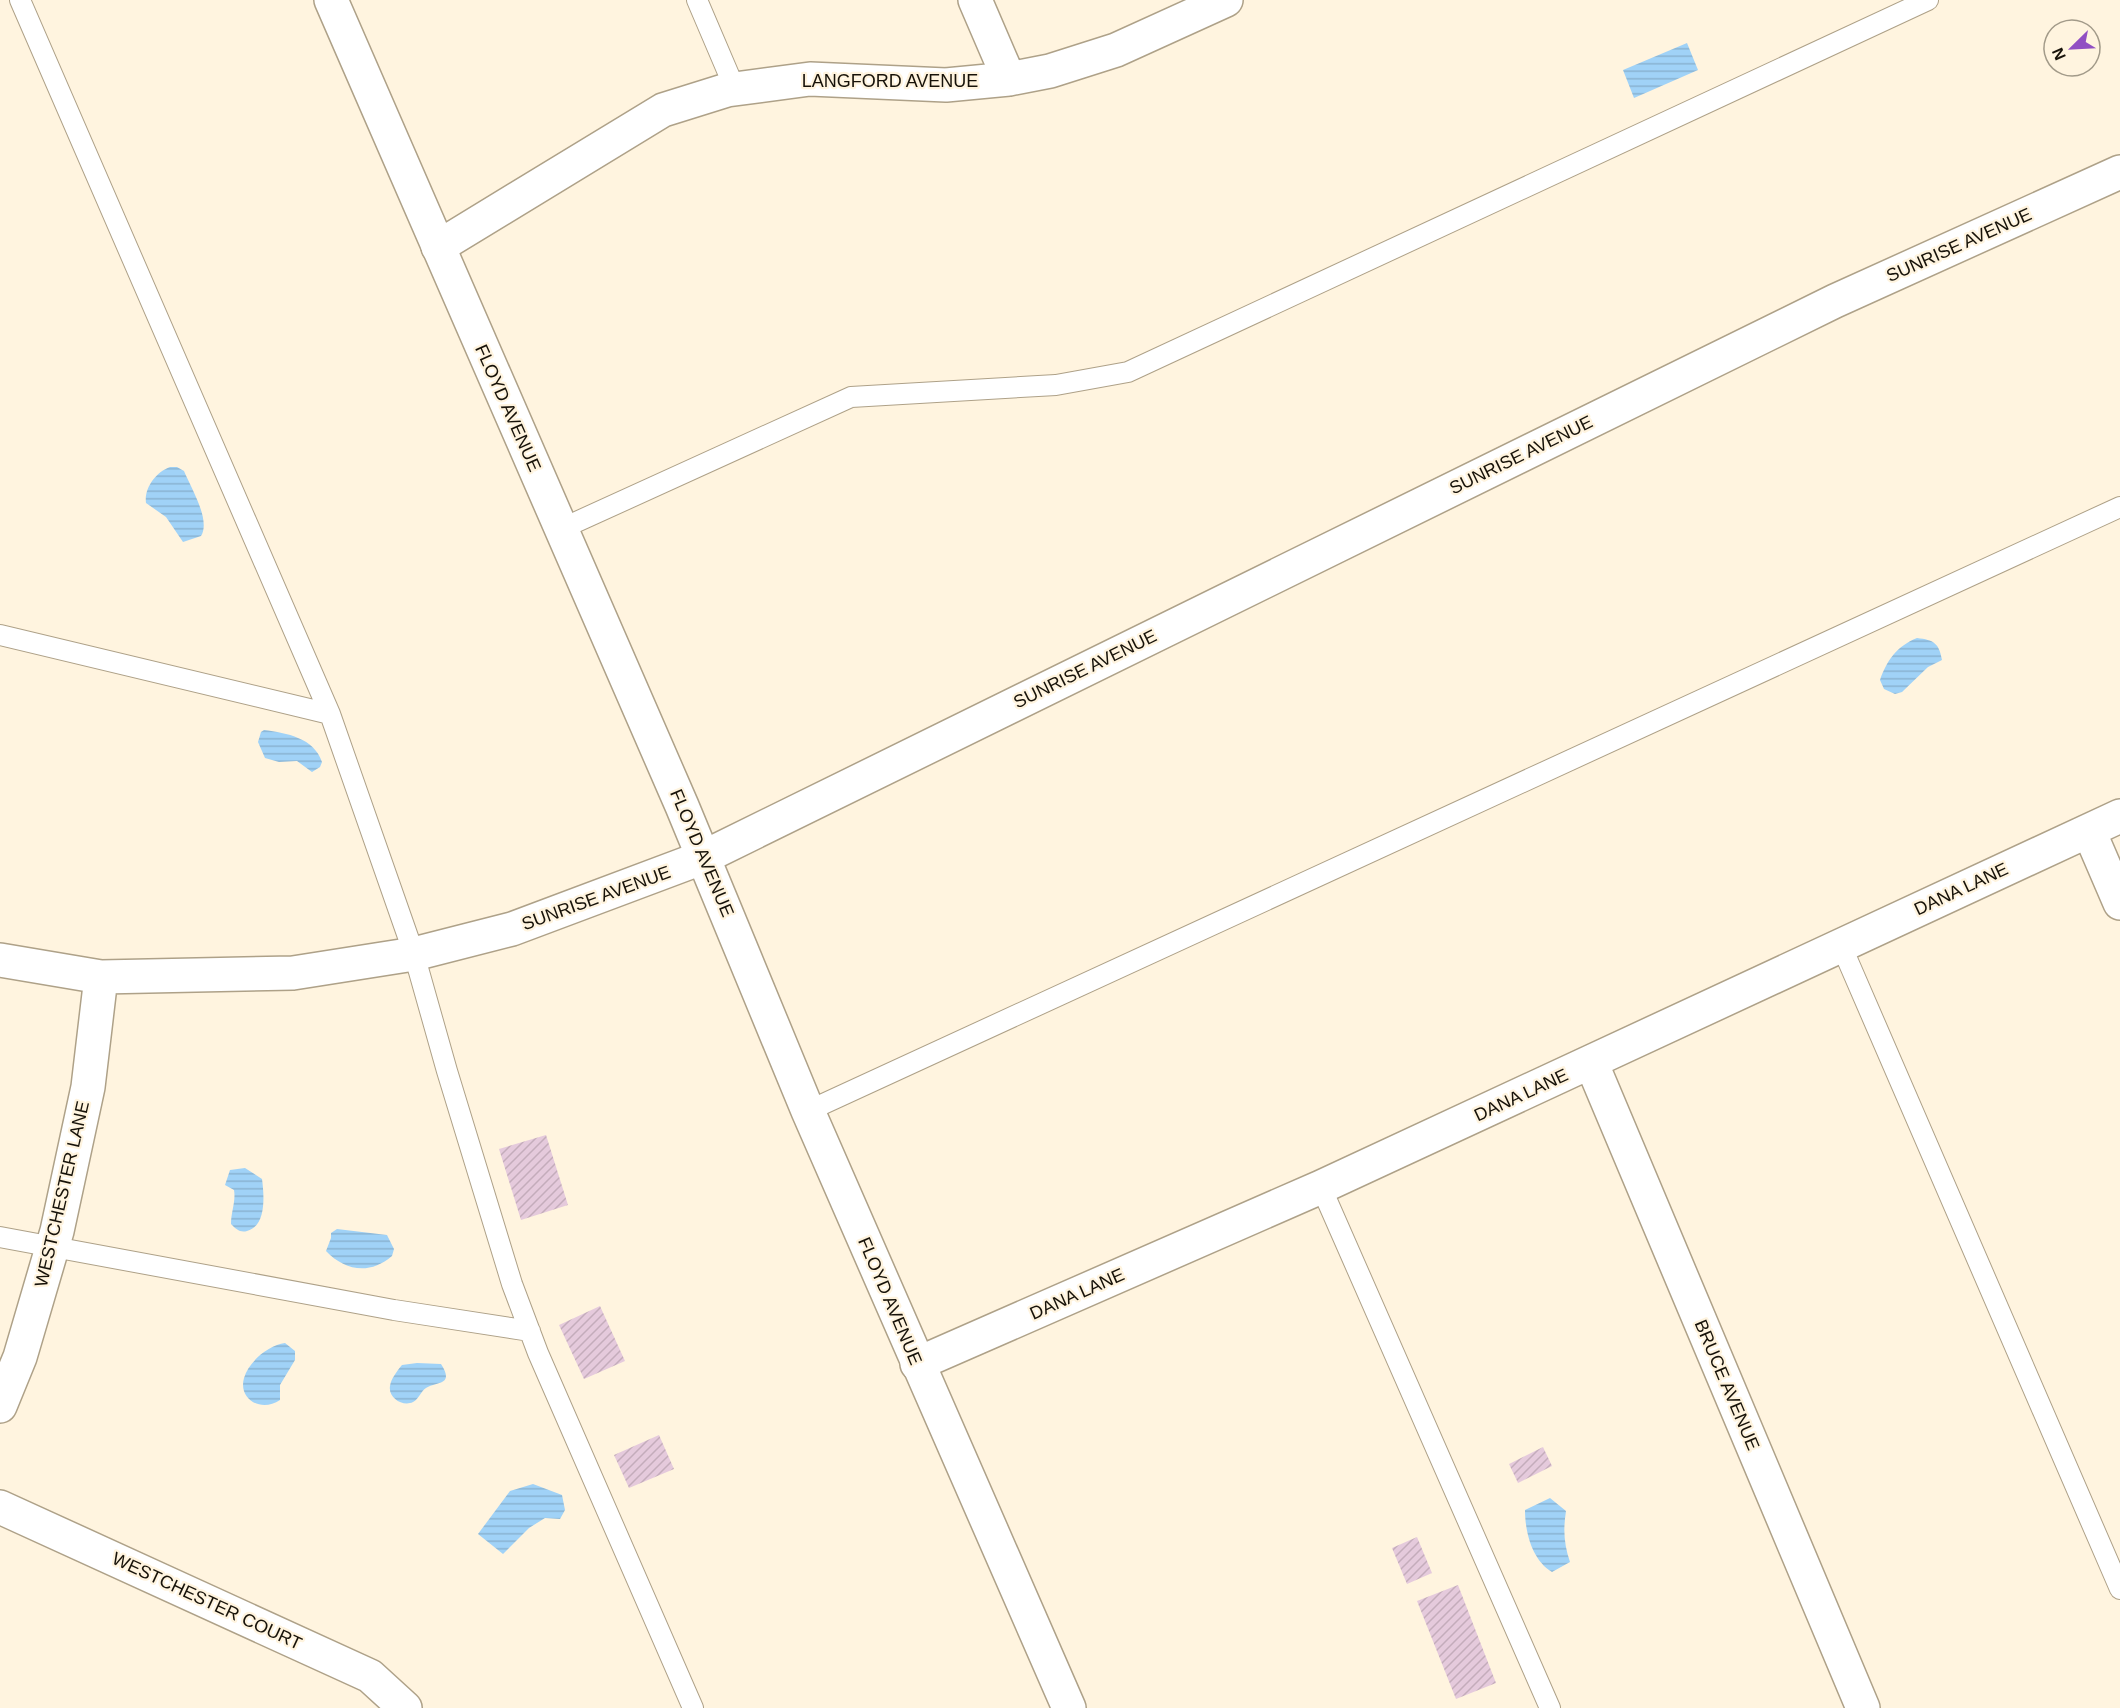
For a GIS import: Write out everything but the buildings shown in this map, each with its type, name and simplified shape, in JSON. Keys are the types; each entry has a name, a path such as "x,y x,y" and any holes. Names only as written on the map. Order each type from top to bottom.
{"street":[{"name":"FLOYD AVENUE","path":"331,0 704,857 808,1111 917,1364 1069,1708"},
{"path":"975,0 1009,79"},
{"name":"LANGFORD AVENUE","path":"438,247 663,110 735,89 810,79 946,84 1009,79 1050,71 1116,50 1226,0"},
{"name":"SUNRISE AVENUE","path":"0,960 101,977 293,973 414,954 512,929 704,857 1835,301 2120,172"},
{"name":"DANA LANE","path":"917,1364 1321,1187 2120,816"},
{"path":"2089,831 2120,903"},
{"name":"WESTCHESTER LANE","path":"0,1406 20,1357 52,1248 88,1088 101,977"},
{"name":"BRUCE AVENUE","path":"1591,1062 1863,1708"},
{"name":"WESTCHESTER COURT","path":"0,1507 370,1676 405,1708"}],"lane":[{"path":"20,0 330,714 414,954 512,1284 530,1331 693,1708"},
{"path":"697,0 735,89"},
{"path":"561,529 852,397 1056,385 1128,372 1928,0"},
{"path":"808,1111 2120,507"},
{"path":"0,635 330,714"},
{"path":"1841,945 2120,1589"},
{"path":"1321,1187 1550,1708"},
{"path":"0,1238 394,1310 530,1331"}],"water":[{"path":"1687,43 1698,70 1634,98 1623,70"},
{"path":"170,467 177,467 184,471 204,521 201,536 183,542 166,517 146,503 147,492 152,481"},
{"path":"1917,638 1935,643 1942,660 1928,667 1902,692 1895,694 1884,689 1880,680 1886,666 1898,650"},
{"path":"264,730 290,735 306,742 318,754 322,762 320,767 312,772 297,761 279,762 265,758 258,742"},
{"path":"245,1168 262,1179 263,1209 258,1223 247,1231 242,1231 231,1224 234,1190 225,1185 230,1170"},
{"path":"337,1229 387,1235 394,1249 392,1256 384,1262 366,1268 341,1263 326,1251 331,1233"},
{"path":"285,1343 295,1351 295,1360 280,1385 280,1400 266,1405 253,1402 244,1392 243,1386 250,1366 260,1355"},
{"path":"441,1364 445,1371 445,1379 426,1388 413,1402 401,1402 391,1394 392,1381 402,1365"},
{"path":"533,1484 562,1495 565,1510 560,1519 545,1518 529,1528 503,1554 478,1534 510,1491"},
{"path":"1550,1498 1566,1511 1565,1537 1570,1562 1552,1572 1539,1560 1531,1545 1526,1527 1525,1510"}]}
